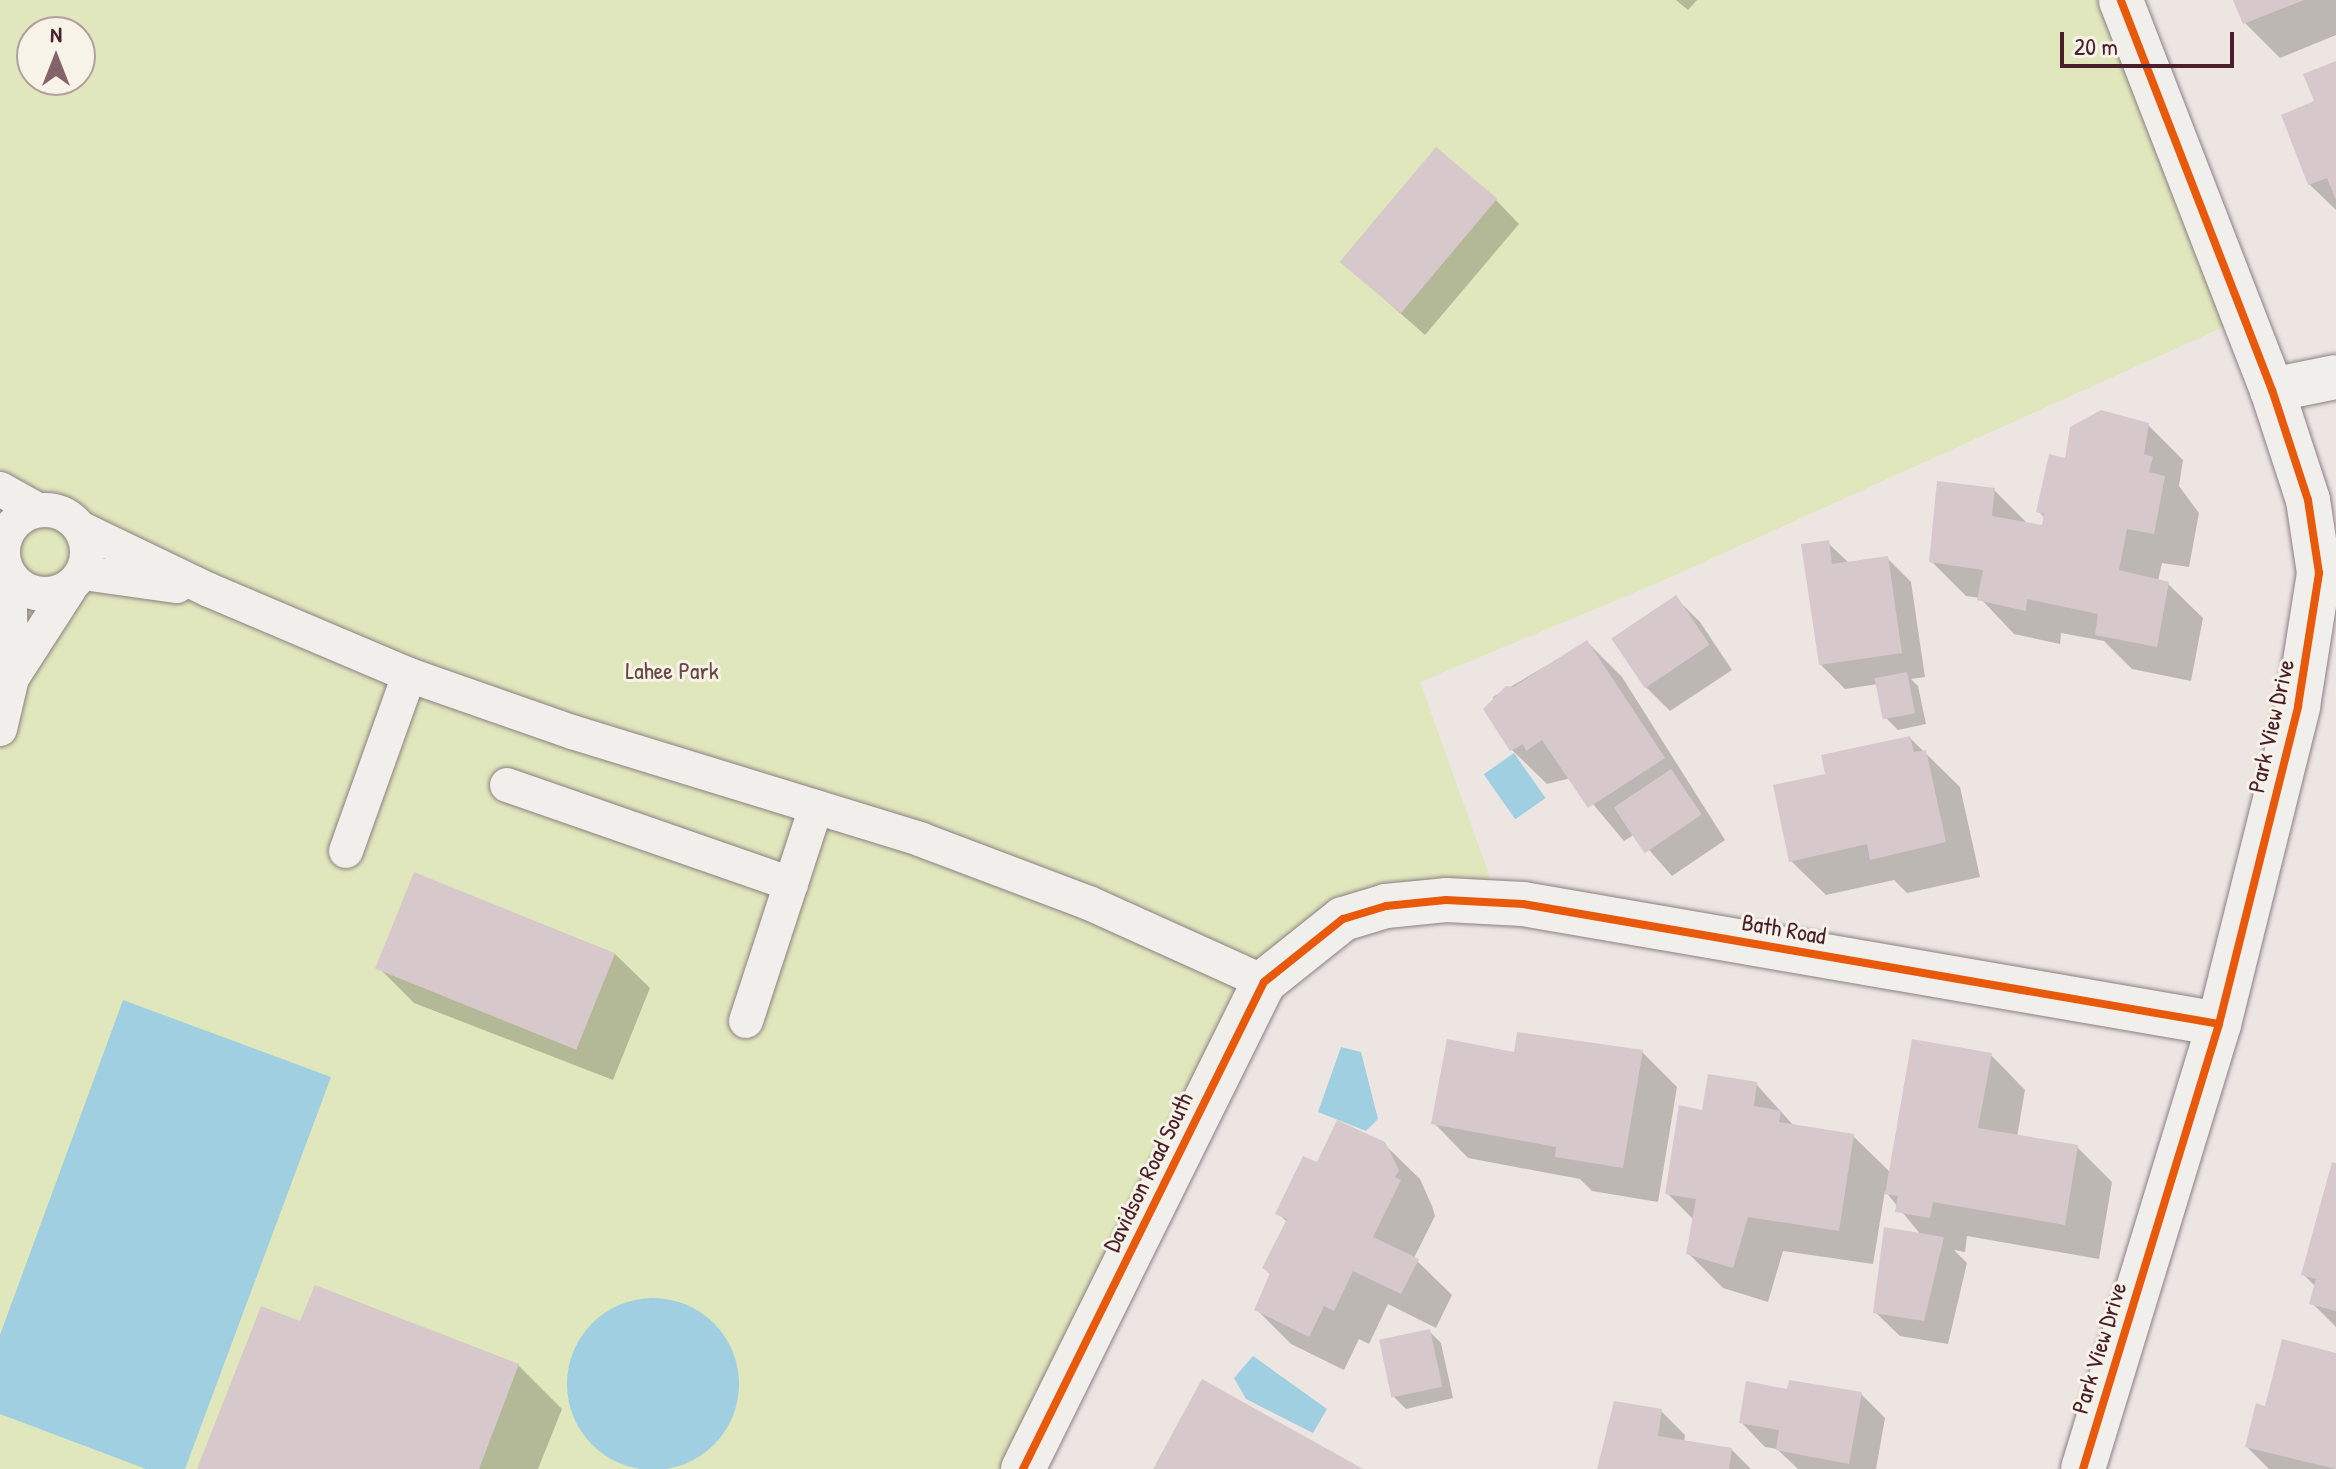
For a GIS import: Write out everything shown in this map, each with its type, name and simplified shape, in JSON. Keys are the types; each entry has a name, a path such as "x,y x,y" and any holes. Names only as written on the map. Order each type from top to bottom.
{"street":[{"name":"Park View Drive","path":"2083,1469 2219,1024 2298,706 2319,573 2308,500 2272,390 2121,0"},
{"path":"2272,390 2336,377"},
{"name":"Bath Road","path":"1343,919 1386,906 1446,900 1523,904 2219,1024"},
{"name":"Davidson Road South","path":"1023,1469 1264,982 1343,919"}],"lane":[{"path":"0,489 38,510 57,511 80,528 209,590 409,675 922,840 1089,903 1264,982"},
{"path":"0,729 12,678 2,550 7,531 38,510"},
{"path":"12,678 76,580 88,555 80,528"},
{"path":"5,569 33,593 76,580 209,590"},
{"path":"346,851 409,675"},
{"path":"507,785 791,884"},
{"path":"746,1021 816,807"}],"green space":[{"name":"Lahee Park","path":"0,0 2127,0 2241,319 1655,584 1420,682 1500,905 1390,908 1266,984 1024,1469 0,1469"}],"water":[{"path":"1514,753 1546,798 1515,819 1484,774"},
{"path":"123,1000 331,1077 185,1469 146,1469 0,1414 0,1335"},
{"path":"1341,1047 1361,1052 1378,1119 1366,1131 1318,1112"},
{"path":"653,1298 686,1304 714,1323 733,1351 739,1384 733,1417 714,1445 686,1464 653,1470 620,1464 592,1445 573,1417 567,1384 573,1351 592,1323 620,1304"},
{"path":"1253,1356 1327,1409 1313,1433 1246,1399 1234,1378"}],"building":[{"path":"2233,0 2304,0 2243,24"},
{"path":"2336,61 2336,200 2327,178 2308,185 2281,115 2314,101 2303,74"},
{"path":"1436,147 1497,198 1401,313 1340,262"},
{"path":"2101,410 2149,423 2144,454 2153,457 2149,472 2165,476 2154,534 2127,529 2119,570 2169,582 2157,647 2095,635 2098,614 2027,599 2026,611 1977,600 1983,570 1929,562 1937,481 1995,488 1992,516 2042,525 2044,514 2036,512 2049,454 2065,458 2070,427"},
{"path":"1829,540 1832,564 1888,556 1902,653 1819,665 1801,544"},
{"path":"1676,595 1710,645 1645,688 1611,639"},
{"path":"1587,640 1665,758 1588,808 1542,740 1526,751 1523,744 1510,751 1483,709 1506,686 1513,687"},
{"path":"1907,672 1915,713 1883,720 1875,678"},
{"path":"1910,736 1914,752 1926,750 1946,842 1870,860 1867,844 1789,862 1773,785 1825,774 1821,755"},
{"path":"1671,769 1702,815 1645,853 1614,808"},
{"path":"414,872 615,953 576,1050 375,968"},
{"path":"1517,1032 1643,1050 1623,1168 1555,1157 1556,1147 1431,1124 1447,1039 1514,1052"},
{"path":"1912,1039 1992,1053 1978,1128 2078,1145 2065,1225 1933,1202 1930,1218 1895,1212 1898,1196 1885,1194"},
{"path":"1708,1074 1757,1082 1754,1106 1781,1111 1779,1122 1854,1134 1839,1231 1748,1217 1733,1268 1686,1254 1696,1199 1665,1194 1679,1105 1702,1110"},
{"path":"1337,1120 1385,1142 1399,1170 1395,1177 1401,1180 1373,1237 1419,1259 1401,1294 1353,1271 1334,1311 1324,1306 1309,1337 1254,1310 1270,1273 1262,1268 1287,1219 1275,1214 1303,1156 1317,1162"},
{"path":"2332,1162 2336,1163 2336,1311 2309,1304 2316,1279 2301,1275"},
{"path":"1884,1227 1944,1237 1924,1321 1873,1313"},
{"path":"315,1285 519,1364 479,1469 197,1469 261,1306 300,1321"},
{"path":"1430,1329 1442,1387 1391,1398 1379,1340"},
{"path":"2282,1339 2336,1353 2336,1469 2245,1447 2256,1403 2265,1406"},
{"path":"1202,1379 1363,1469 1153,1469"},
{"path":"1789,1380 1862,1392 1849,1464 1776,1450 1779,1430 1739,1423 1746,1381 1787,1389"},
{"path":"1614,1401 1662,1409 1658,1436 1732,1448 1729,1469 1597,1469"}],"cycle path":[{"path":"2083,1469 2219,1024 2298,706 2319,573 2308,500 2272,390 2121,0"},
{"path":"1023,1469 1264,982 1343,919 1386,906 1446,900 1523,904 2219,1024"}]}
